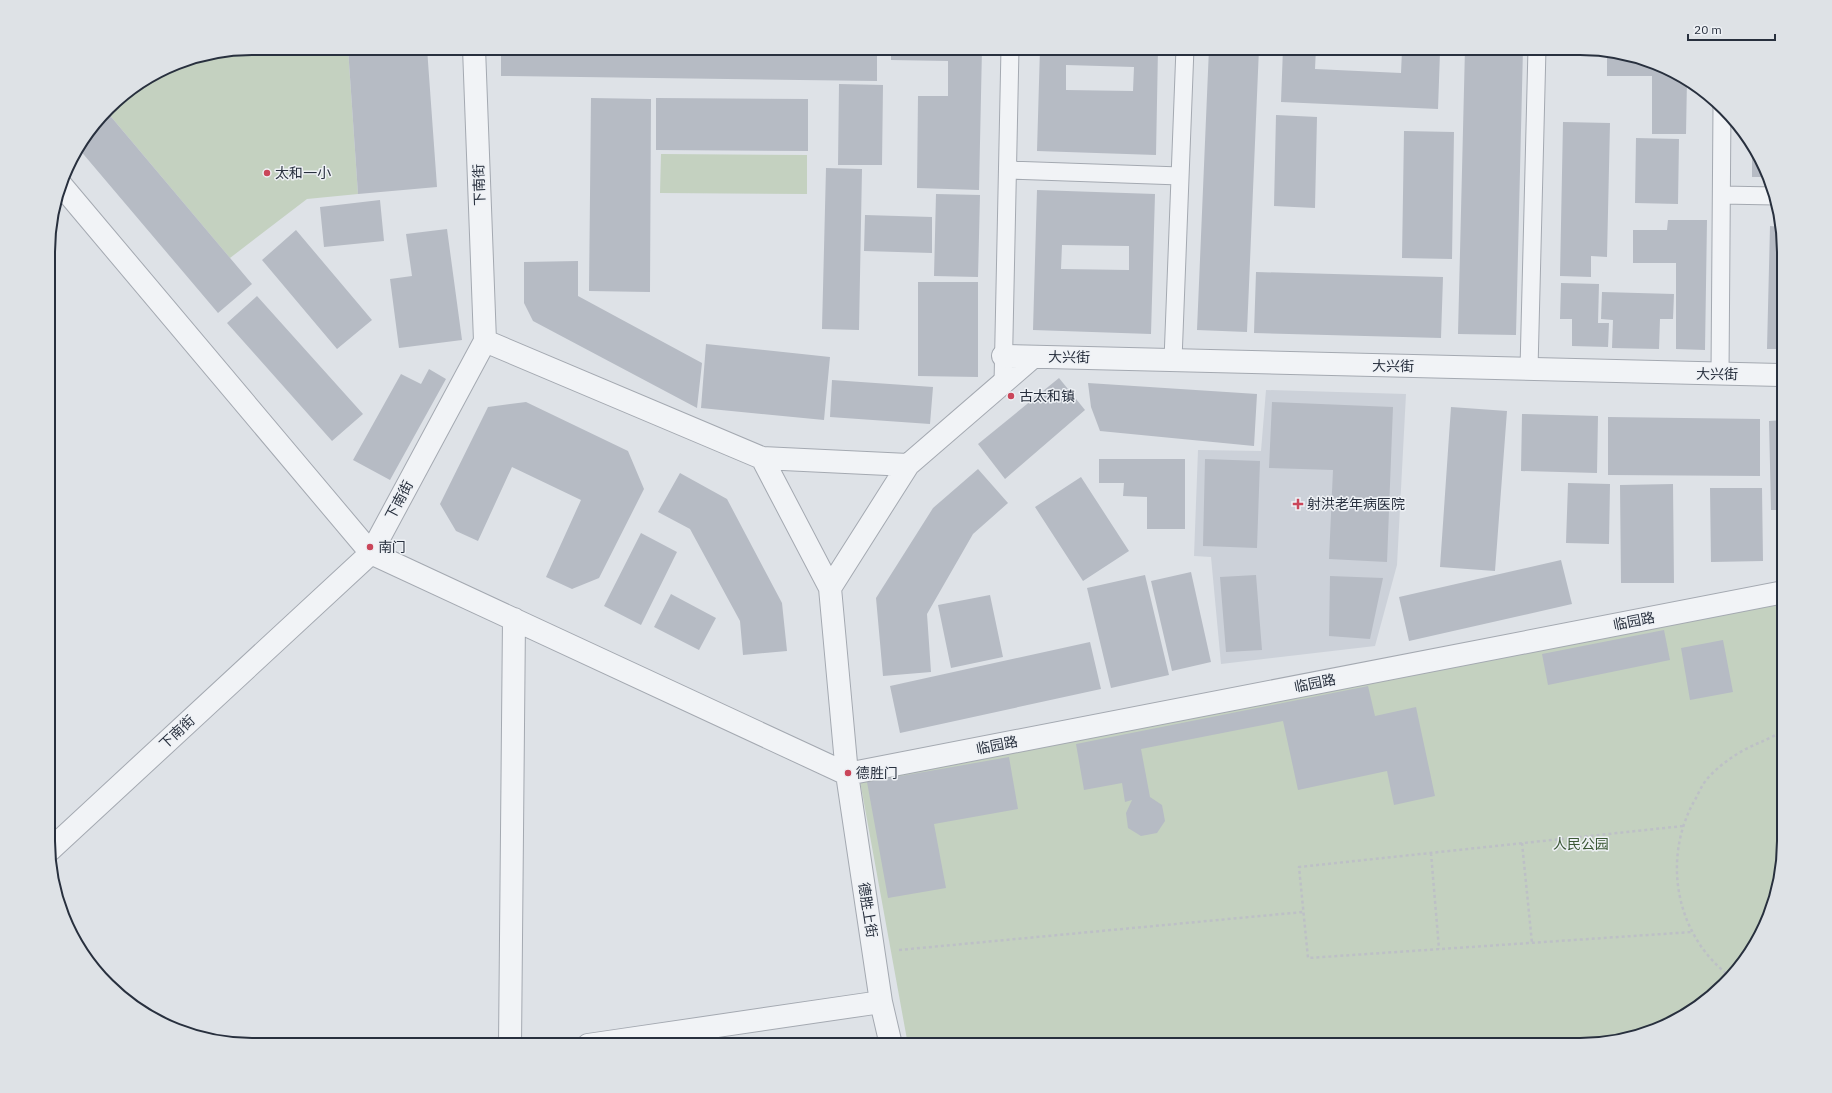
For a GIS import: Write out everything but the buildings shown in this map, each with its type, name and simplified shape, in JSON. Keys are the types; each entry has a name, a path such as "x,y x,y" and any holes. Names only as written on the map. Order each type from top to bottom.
{"street":[{"name":"下南街","path":"55,845 371,553 484,341 474,55"},
{"path":"65,189 371,553 847,774"},
{"path":"484,341 762,458 908,465"},
{"name":"大兴街","path":"1003,356 1777,375"},
{"path":"830,588 908,465 1034,357"},
{"path":"762,458 830,588"},
{"name":"德胜上街","path":"830,588 847,774 881,1002 889,1038"},
{"name":"临园路","path":"847,774 1777,593"},
{"path":"510,1038 514,619"},
{"path":"636,1038 881,1002"}],"lane":[{"path":"1002,384 1010,55"},
{"path":"1173,360 1185,55"},
{"path":"1529,369 1537,55"},
{"path":"1720,374 1722,116"},
{"path":"1008,170 1180,176"},
{"path":"1722,195 1769,196"}],"path":[{"path":"1726,973 1716,966 1692,932 1678,895 1676,854 1686,815 1707,780 1740,750 1777,736"},
{"path":"1683,826 1299,867 1308,958 1692,932"},
{"path":"1522,843 1532,943"},
{"path":"1431,853 1439,949"},
{"path":"874,952 1303,912"}],"shaded area":[{"name":"射洪老年病医院","path":"1266,390 1406,394 1397,565 1375,646 1221,664 1211,557 1194,556 1198,450 1261,451"}],"green space":[{"path":"239,55 348,55 358,194 307,199 230,258 110,116 142,88 165,75 188,65"},
{"path":"661,154 807,155 807,194 660,193"},
{"name":"人民公园","path":"1777,603 1777,854 1767,905 1751,940 1744,951 1728,971 1710,989 1690,1005 1667,1018 1644,1028 1619,1034 1593,1038 907,1038 860,781"}],"place":[{"name":"太和一小","path":"267,173"},
{"name":"古太和镇","path":"1011,396"},
{"name":"射洪老年病医院","path":"1298,504"},
{"name":"南门","path":"370,547"},
{"name":"德胜门","path":"848,773"}]}
